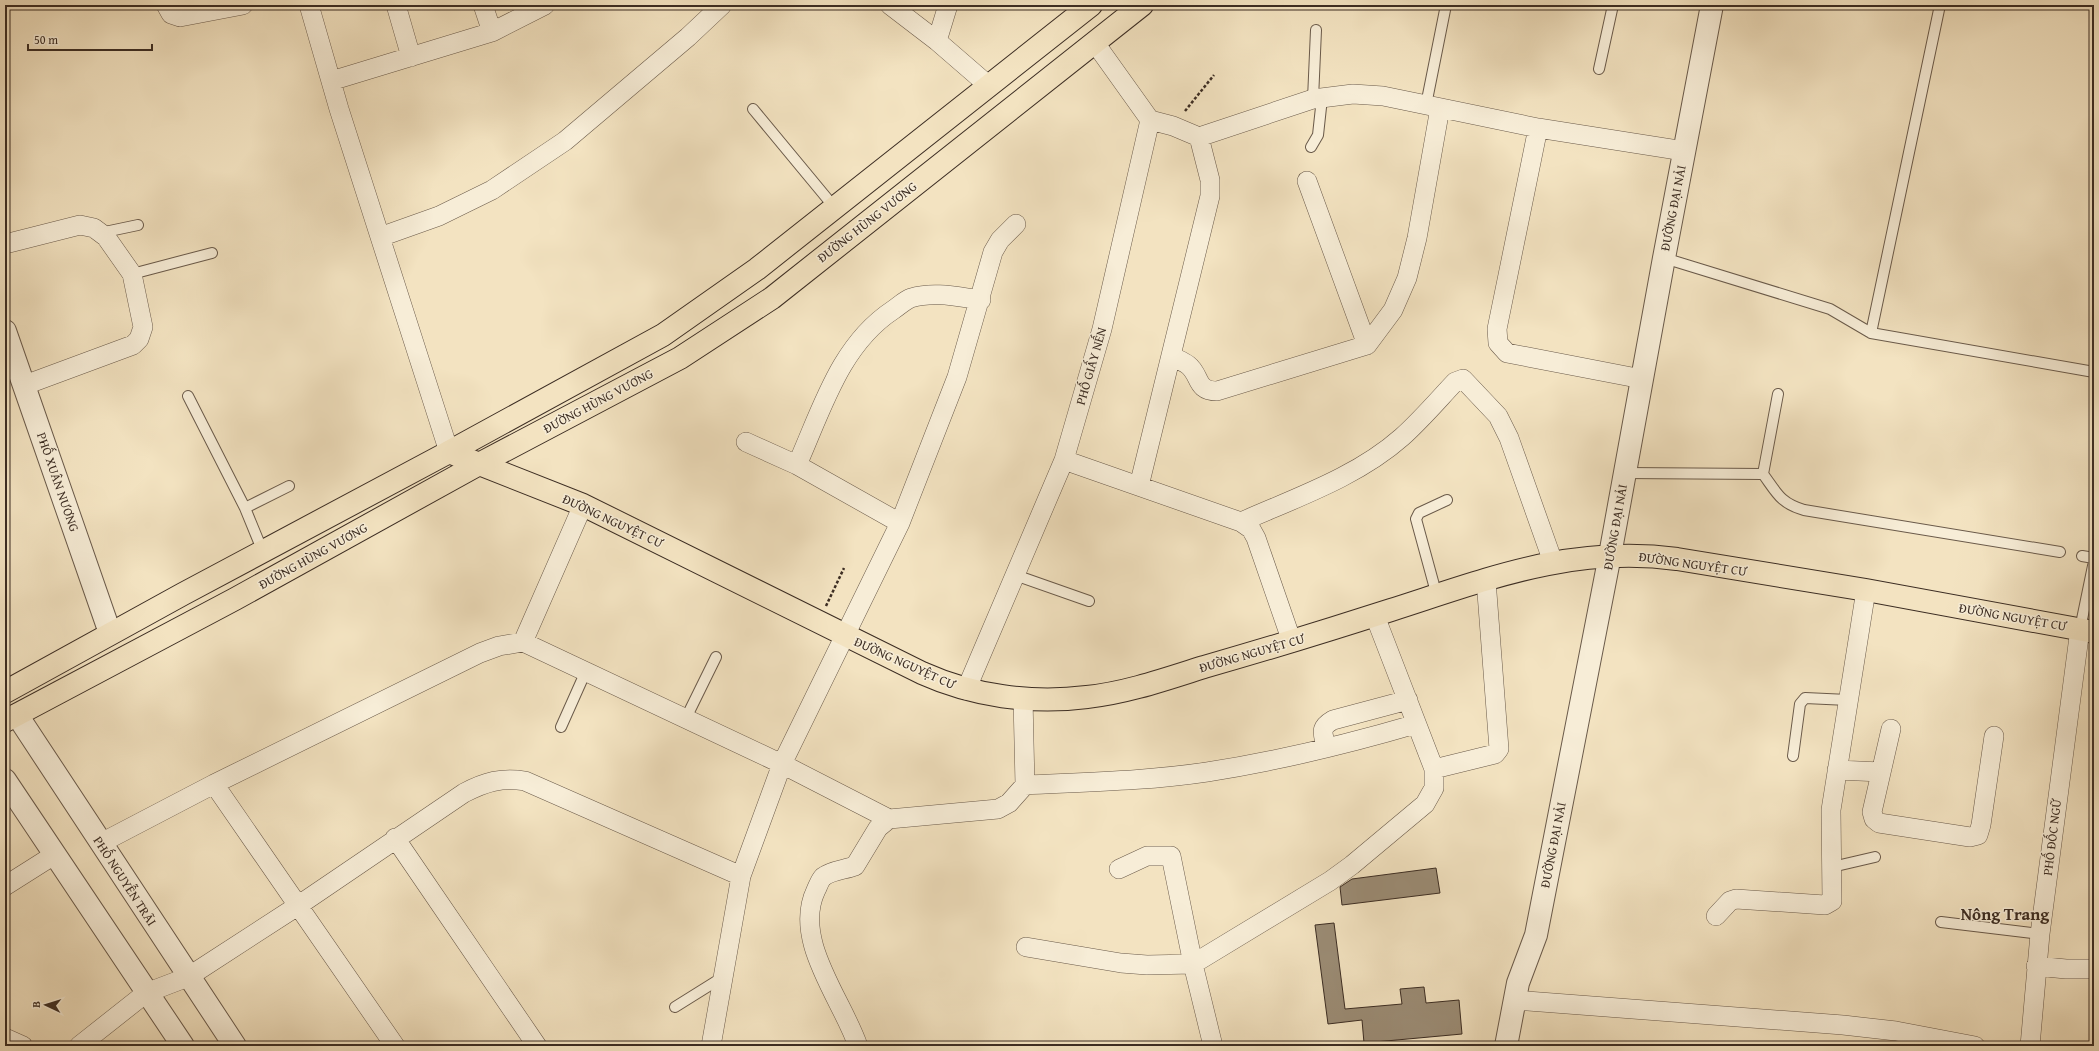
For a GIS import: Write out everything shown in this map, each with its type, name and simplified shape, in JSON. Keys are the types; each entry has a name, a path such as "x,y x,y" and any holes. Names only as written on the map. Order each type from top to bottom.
{"main road":[{"name":"ĐƯỜNG HÙNG VƯƠNG","path":"5,692 110,633 449,452 663,335 757,269 1091,5"},
{"path":"1100,5 1116,26"},
{"name":"ĐƯỜNG HÙNG VƯƠNG","path":"11,718 235,599 479,464 680,358 772,298 1096,43 1142,5"},
{"name":"ĐƯỜNG NGUYỆT CƯ","path":"449,452 583,505 817,622 943,682 966,690 1023,698 1088,697 1137,687 1292,642 1486,580 1553,562 1610,555 1669,558 1866,590 2087,631"}],"street":[{"path":"166,5 171,14 180,17 243,5"},
{"path":"309,5 331,81 449,452"},
{"path":"396,5 411,57"},
{"path":"483,5 492,32"},
{"path":"331,81 492,32 545,5"},
{"path":"380,237 439,216 492,190 565,141 688,37 722,5"},
{"path":"890,5 937,41 989,86"},
{"path":"937,41 948,5"},
{"name":"ĐƯỜNG ĐẠI NẢI","path":"1506,1046 1514,1000 1522,968 1536,935 1610,555 1712,5"},
{"path":"1096,43 1150,120 1173,126 1199,137 1318,98 1353,94 1383,96 1538,128 1684,151"},
{"path":"1171,356 1189,366 1204,388 1208,391 1216,391 1367,345 1393,310 1407,278 1417,238 1433,106"},
{"name":"PHỐ GIẤY NẾN","path":"966,690 1064,460 1102,328 1150,120"},
{"path":"1538,128 1497,329 1498,343 1507,353 1642,379"},
{"path":"1139,486 1210,196 1210,180 1199,137"},
{"path":"1307,181 1367,345"},
{"path":"711,1046 741,876 782,764 900,523 957,377 981,300 993,252 1000,240 1016,224"},
{"path":"5,244 80,225 94,228 106,236 132,274 143,326 139,339 133,345 25,385"},
{"path":"797,465 838,371 859,339 883,316 910,298 936,294 981,300"},
{"name":"PHỐ XUÂN NƯƠNG","path":"5,331 110,633"},
{"path":"1241,522 1341,477 1371,459 1401,437 1455,382 1462,380 1469,384 1498,416 1510,438 1553,562"},
{"path":"746,442 797,465 900,523"},
{"path":"1064,460 1241,522 1251,529 1256,538 1292,642"},
{"path":"523,642 583,505"},
{"path":"1434,769 1494,754 1499,748 1486,580"},
{"path":"1716,916 1730,901 1736,899 1825,905 1832,901 1831,810 1866,590"},
{"path":"1026,947 1121,963 1147,965 1193,964 1330,881 1352,865 1425,804 1434,788 1434,769 1375,616"},
{"name":"PHỐ ĐỐC NGỮ","path":"2030,1046 2040,934 2087,631"},
{"path":"101,843 214,784 480,653 499,646 523,642 782,764 889,819 998,809 1008,803 1026,785 1135,779 1207,772 1376,736 1416,724"},
{"path":"1023,698 1026,785"},
{"path":"1326,747 1323,730 1325,725 1333,720 1408,700"},
{"name":"PHỐ NGUYỄN TRÃI","path":"11,718 101,843 188,977 235,1046"},
{"path":"1891,729 1872,812 1874,819 1879,823 1970,837 1978,835 1994,736"},
{"path":"1837,770 1881,772"},
{"path":"79,1046 146,993 188,977 299,905 395,838 464,793 493,780 509,778 525,781 741,876"},
{"path":"5,780 146,993 183,1046"},
{"path":"214,784 395,1046"},
{"path":"858,1046 851,1026 812,944 809,923 813,896 822,878 831,872 855,866 878,828 889,819"},
{"path":"395,838 537,1046"},
{"path":"5,886 54,855"},
{"path":"1119,869 1147,856 1171,856 1193,964 1213,1046"},
{"path":"2036,966 2066,969 2094,969"},
{"path":"1514,1000 1842,1025 1896,1031 1975,1046"},
{"path":"5,1038 23,1046"}],"lane":[{"path":"1433,106 1446,5"},
{"path":"1599,69 1613,5"},
{"path":"1872,333 1940,5"},
{"path":"1311,147 1318,135 1316,30"},
{"path":"753,109 835,208"},
{"path":"100,232 138,225"},
{"path":"132,274 212,253"},
{"path":"1664,258 1830,309 1872,333 2094,372"},
{"path":"1778,394 1763,474 1784,502 1804,510 2060,552"},
{"path":"188,396 245,508 263,552"},
{"path":"1625,473 1763,474"},
{"path":"245,508 289,486"},
{"path":"1437,596 1416,519 1419,513 1447,500"},
{"path":"2082,556 2094,558"},
{"path":"2087,631 2094,561"},
{"path":"1015,575 1089,601"},
{"path":"686,718 716,657"},
{"path":"561,727 586,671"},
{"path":"1792,756 1800,704 1805,698 1848,700"},
{"path":"1832,867 1875,857"},
{"path":"1941,922 2040,934"},
{"path":"675,1007 723,977"}],"path":[{"path":"1173,126 1214,75"},
{"path":"817,622 844,568"}],"building":[{"path":"1436,868 1440,893 1342,905 1340,887 1352,879"},
{"path":"1334,923 1345,1009 1402,1004 1400,989 1424,987 1426,1003 1459,1000 1462,1034 1364,1043 1362,1020 1328,1024 1315,925"}],"district":[{"name":"Nông Trang","path":"2005,913"}]}
